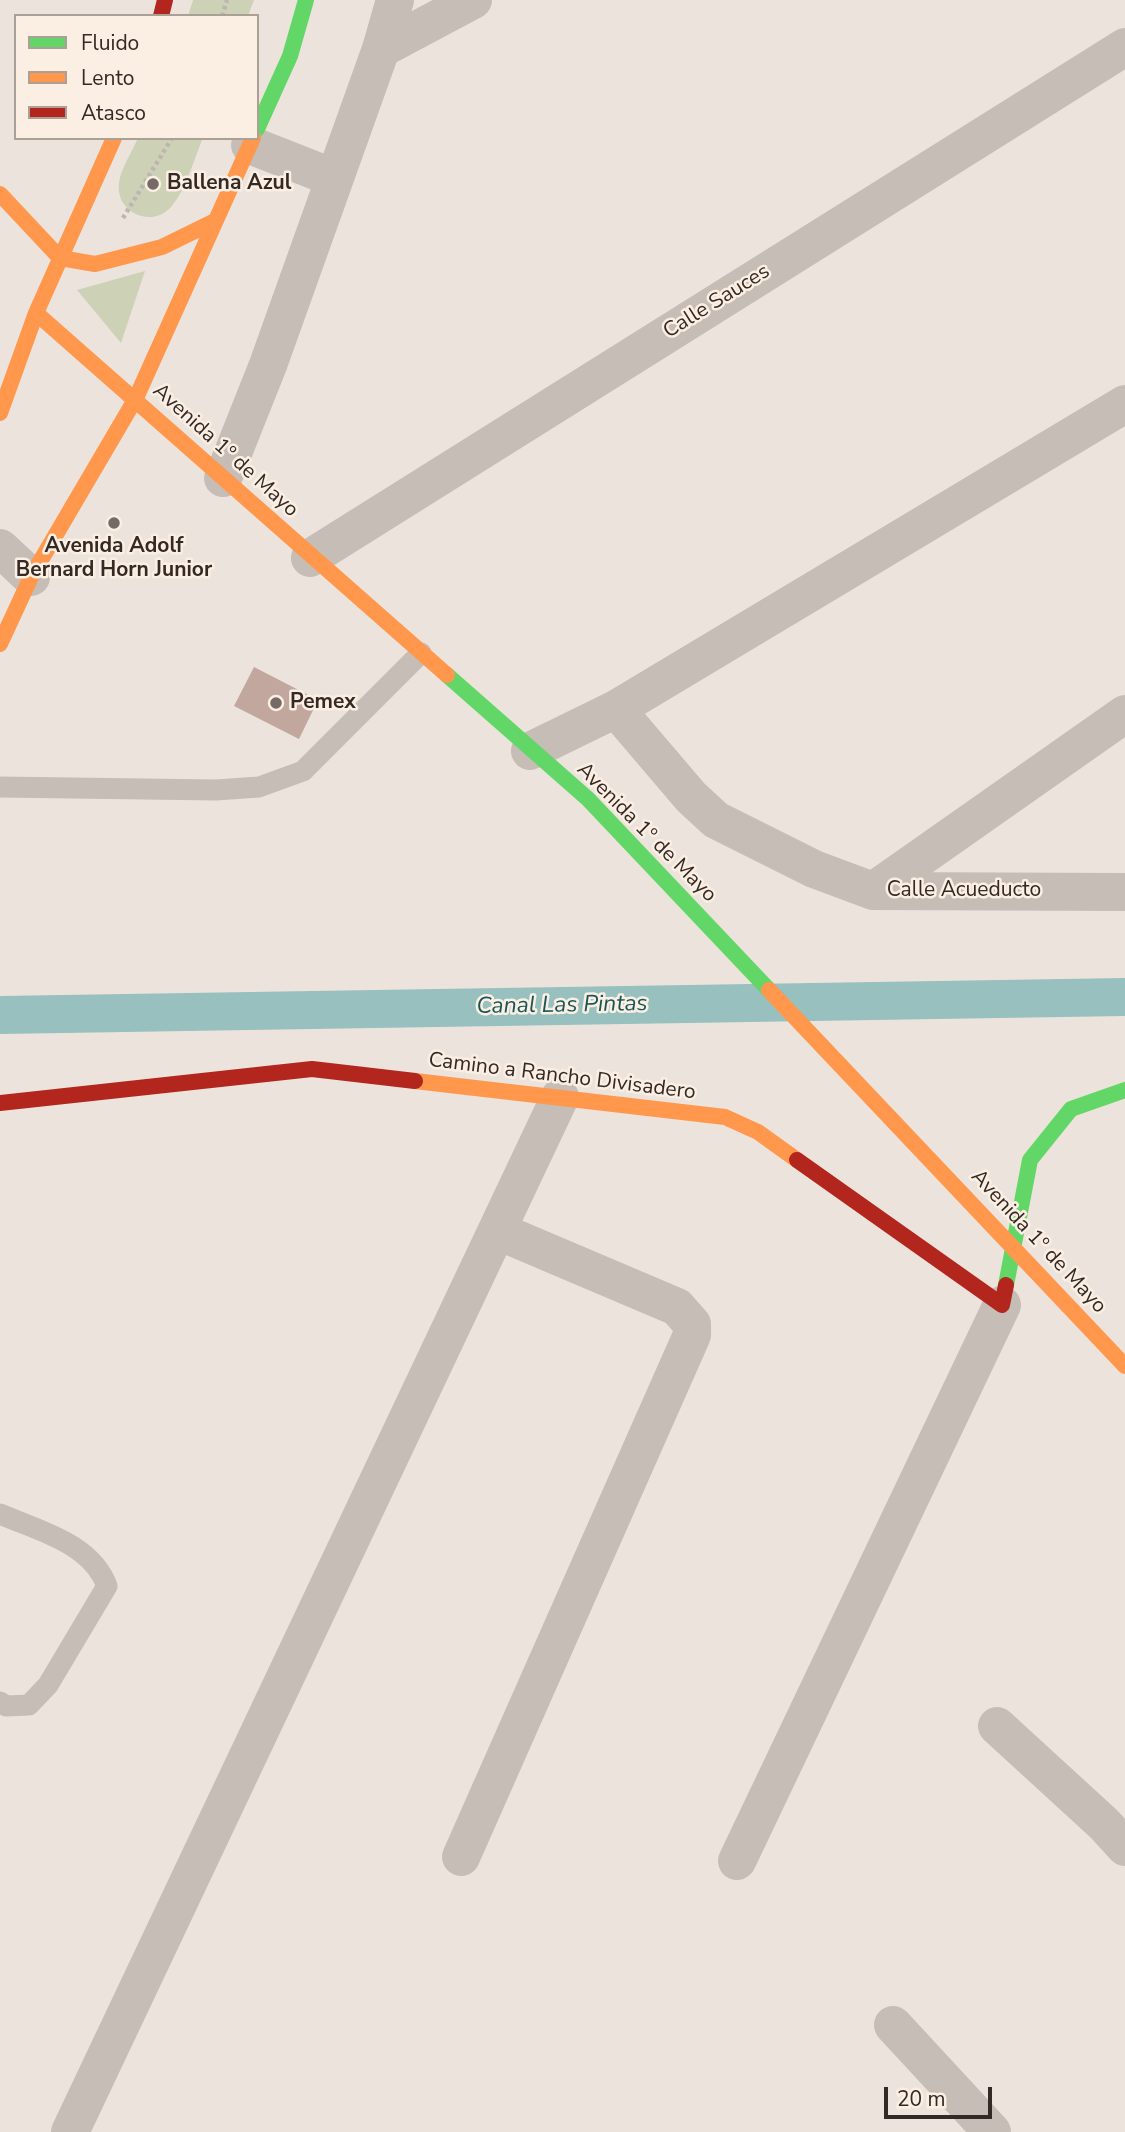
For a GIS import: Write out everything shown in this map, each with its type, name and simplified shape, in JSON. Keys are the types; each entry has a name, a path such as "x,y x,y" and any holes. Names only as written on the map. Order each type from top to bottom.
{"main road":[{"path":"259,124 290,56 306,0"},
{"path":"0,413 36,313 113,140"},
{"path":"0,644 31,577 136,398 252,140"},
{"path":"0,194 60,258 95,264 162,247 213,222"},
{"name":"Avenida 1º de Mayo","path":"36,313 136,398 310,558 588,799 1125,1366"},
{"name":"Camino a Rancho Divisadero","path":"0,1103 312,1069 725,1117 758,1132 1002,1306"},
{"path":"1002,1306 1030,1160 1071,1109 1125,1090"}],"street":[{"path":"223,478 268,365 381,49 395,0"},
{"path":"381,49 473,0"},
{"name":"Calle Sauces","path":"310,558 1125,47"},
{"path":"259,140 334,178"},
{"path":"530,751 616,709 1125,404"},
{"path":"0,548 31,577"},
{"name":"Calle Acueducto","path":"616,709 691,797 716,820 777,853 873,891 1125,892"},
{"path":"873,891 1125,714"},
{"path":"70,2132 561,1097"},
{"path":"461,1857 692,1335 692,1324 677,1307 498,1231"},
{"path":"737,1861 1002,1306"},
{"path":"997,1726 1104,1824 1125,1847"},
{"path":"893,2025 992,2132"}],"lane":[{"path":"0,788 216,790 259,787 303,771 421,653"},
{"path":"0,1514 77,1547 101,1570 107,1586 48,1685 29,1704 6,1706 0,1702"}],"path":[{"path":"95,264 171,140"}],"green space":[{"path":"193,0 254,0 249,14 189,14"},
{"path":"137,140 202,140 176,200 171,207 154,217 136,214 123,202 119,193 122,172"},
{"path":"145,271 121,343 77,290"}],"building":[{"name":"Pemex","path":"254,667 318,700 299,739 234,706"}],"waterway":[{"name":"Canal Las Pintas","path":"0,1015 1125,997"}],"traffic: fast":[{"path":"259,125 290,56 306,0"},
{"path":"447,675 588,799 769,990"},
{"path":"1006,1285 1030,1160 1071,1109 1125,1090"}],"traffic: slow":[{"path":"0,413 36,313 113,140"},
{"path":"0,644 31,577 136,398 252,140"},
{"path":"0,194 60,258 95,264 162,247 213,222"},
{"path":"36,313 447,675"},
{"path":"769,990 1125,1366"},
{"path":"415,1081 725,1117 758,1132 797,1160"}],"traffic: jam":[{"path":"162,14 165,0"},
{"path":"0,1103 312,1069 415,1081"},
{"path":"797,1160 1002,1305 1006,1285"}],"place":[{"name":"Ballena Azul","path":"153,184"},
{"name":"Avenida Adolf Bernard Horn Junior","path":"114,523"},
{"name":"Pemex","path":"276,703"}]}
